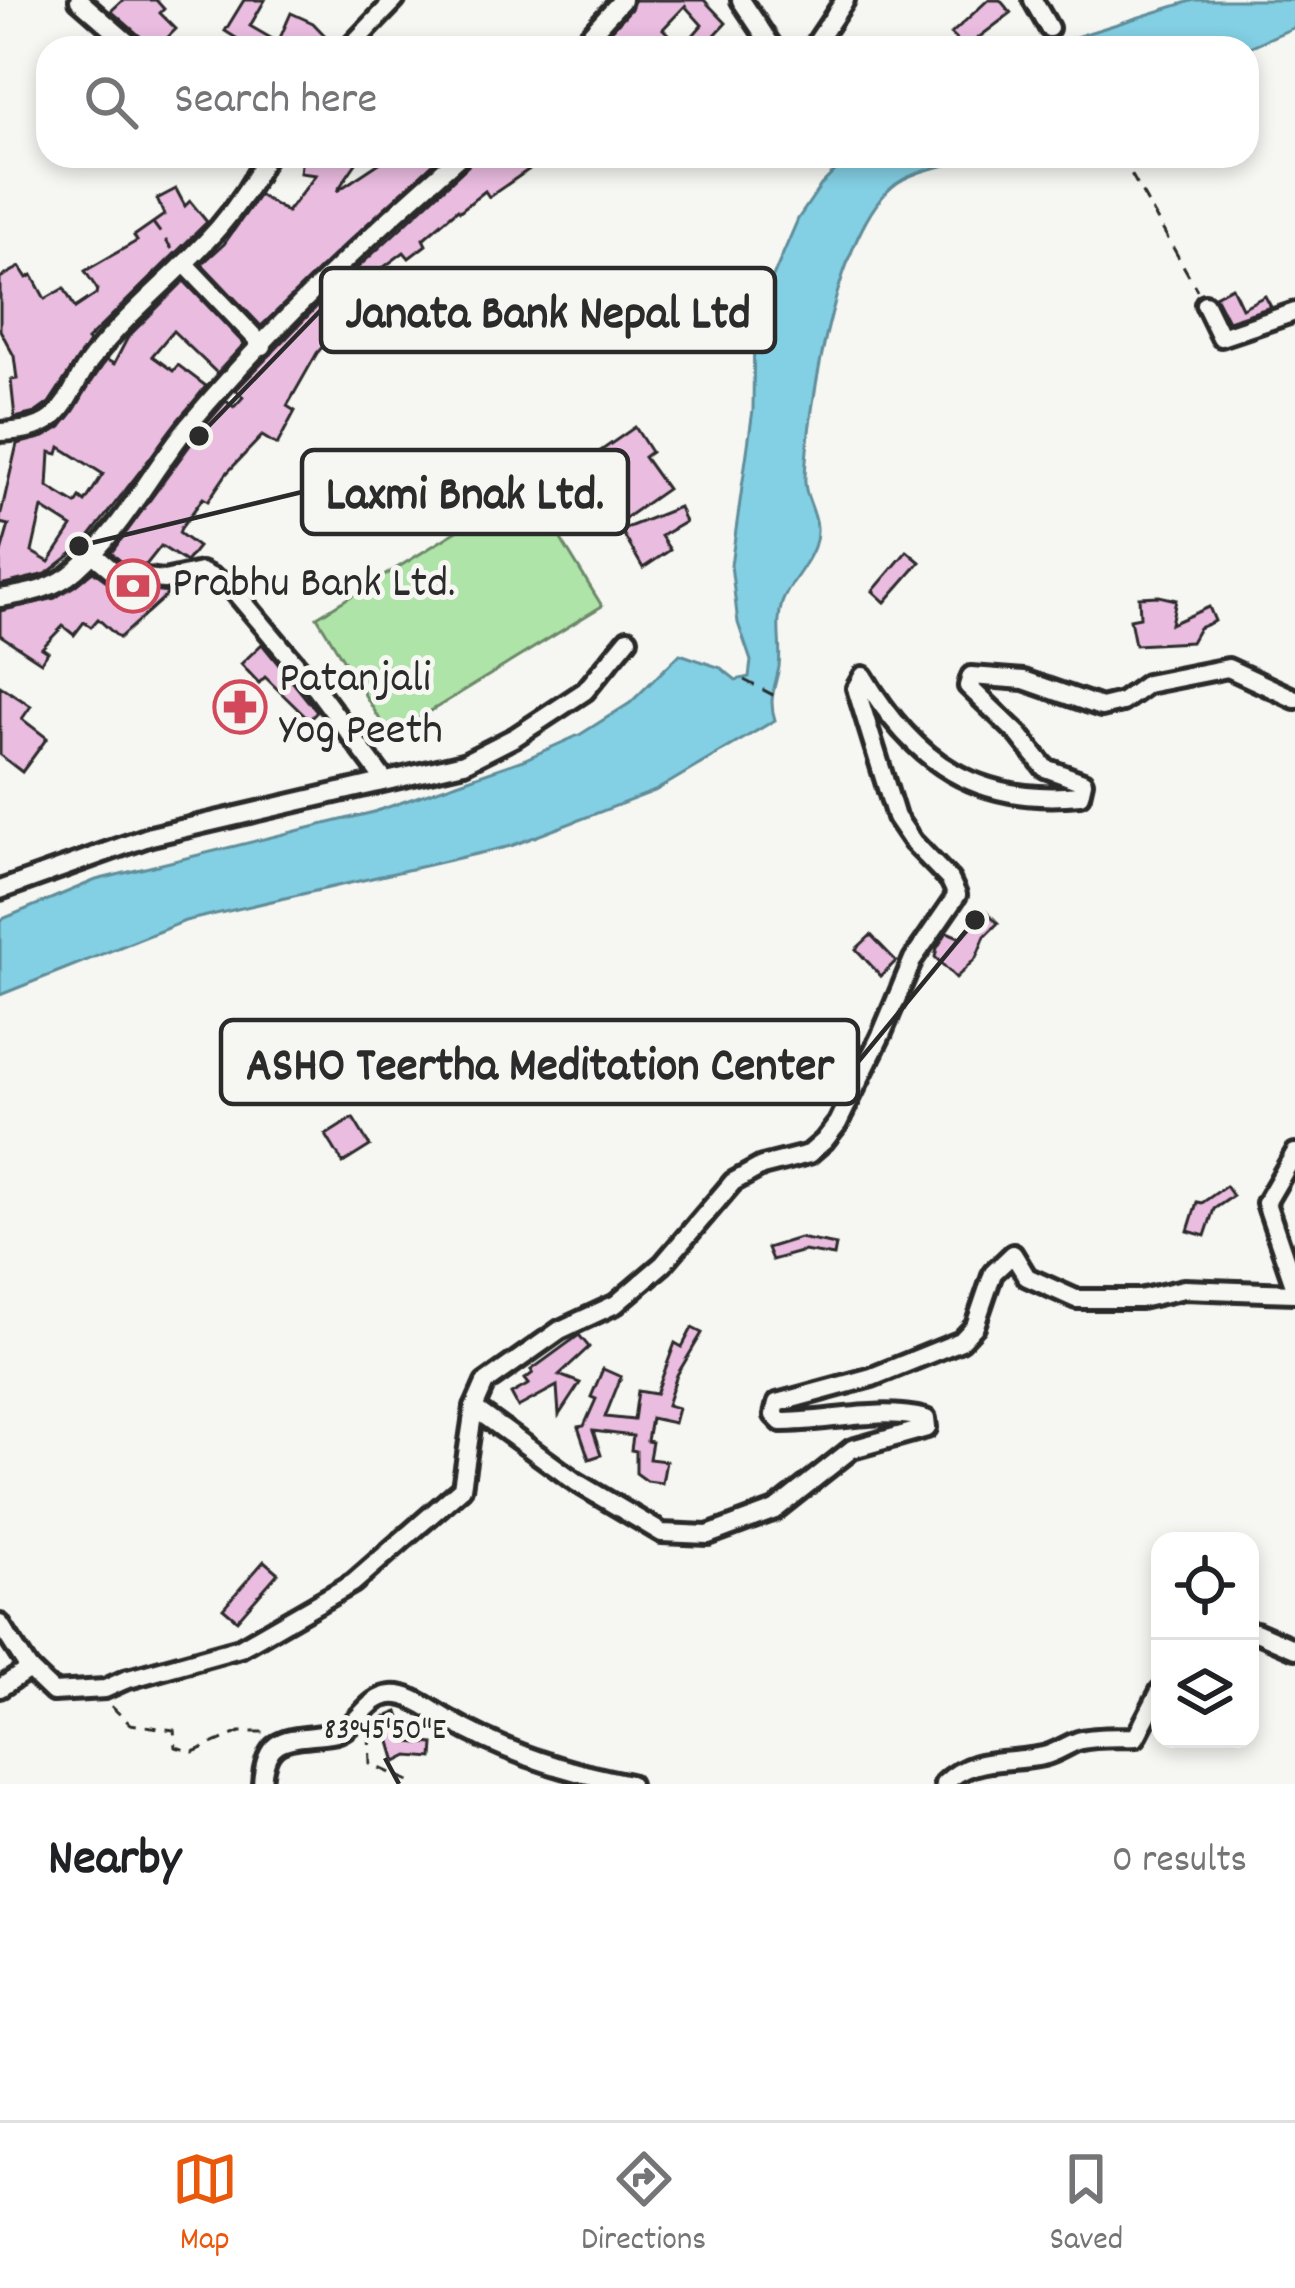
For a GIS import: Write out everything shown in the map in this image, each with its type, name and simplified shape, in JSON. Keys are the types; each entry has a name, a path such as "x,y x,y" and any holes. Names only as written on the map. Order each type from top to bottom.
{"street":[{"path":"79,0 120,36"},
{"path":"360,36 395,0"},
{"path":"589,36 622,0"},
{"path":"741,0 765,36"},
{"path":"821,36 844,0"},
{"path":"1033,0 1049,28"},
{"path":"0,432 32,429 61,409 89,360 152,291 221,227 258,168"},
{"path":"0,598 55,584 74,573 188,427 348,254 446,168"},
{"path":"185,265 263,346"},
{"path":"1205,304 1220,337 1295,312"},
{"path":"93,554 118,575 164,580 201,572 230,586 315,687 385,782"},
{"path":"0,890 151,836 464,764 585,691 628,639"},
{"path":"0,1624 29,1669 53,1692 105,1689 240,1648 353,1583 462,1488 474,1408 484,1383 560,1330 616,1304 663,1264 733,1182 762,1166 809,1154 838,1123 913,959 957,895 950,880 896,817 856,688 863,676 890,722 955,775 981,788 1047,799 1080,795 1083,782 1045,768 1019,735 968,686 971,676 1024,680 1101,706 1131,697 1148,684 1228,668 1295,699"},
{"path":"474,1408 576,1482 662,1533 708,1535 775,1510 852,1449 927,1428 926,1419 901,1413 805,1422 781,1422 774,1415 777,1402 872,1377 961,1341 975,1326 993,1273 1013,1254 1027,1277 1076,1299 1141,1299 1184,1289 1295,1291 1266,1203 1295,1153"},
{"path":"1259,1633 1295,1649"},
{"path":"0,1688 29,1669"},
{"path":"262,1784 269,1748 288,1739 340,1733 380,1698 393,1694 414,1700 531,1760 630,1784"},
{"path":"944,1784 970,1764 1060,1753 1075,1742 1098,1738 1136,1737 1151,1708"}],"path":[{"path":"1128,168 1205,304"},
{"path":"153,223 185,265"},
{"path":"744,680 775,695"}],"green space":[{"path":"529,487 602,606 390,736 317,617"}],"water":[{"path":"1194,0 1295,0 1295,27 1259,43 1259,36 1078,36"},
{"path":"838,168 933,168 904,179 881,198 862,230 831,314 807,446 805,486 817,537 780,611 780,659 772,700 775,720 655,791 511,846 185,921 0,995 0,920 96,880 374,812 523,760 581,734 630,703 680,654 721,668 736,680 749,677 751,661 738,623 731,565 753,410 754,321 798,219"}],"building":[{"path":"123,0 156,0 164,9 160,13 176,29 169,36 140,36 111,11"},
{"path":"244,0 265,0 250,26 267,36 233,36 225,31"},
{"path":"634,0 704,0 726,23 714,36 692,36 702,25 685,6 663,29 670,36 606,36"},
{"path":"988,0 1000,0 1011,13 981,36 951,34"},
{"path":"291,13 313,23 325,36 281,36"},
{"path":"301,168 353,168 337,191 372,168 428,168 261,326 202,264 224,244 259,195 287,212 316,175 300,173"},
{"path":"466,168 531,168 489,197 485,191 458,209 423,239 426,245 409,258 404,252 368,279 363,287 371,299 317,353 287,406 295,411 277,445 262,436 181,528 179,533 198,547 186,562 161,546 146,565 123,563 111,553 198,434 226,401 234,407 243,397 236,390 328,295"},
{"path":"176,189 185,206 190,201 207,222 87,340 49,403 15,418 11,380 17,379 14,356 0,330 0,278 20,267 27,278 32,275 45,299 64,288 75,308 96,294 85,271 137,241 134,236 164,215 157,199"},
{"path":"184,281 244,344 217,373 173,331 152,356 173,371 178,365 206,386 83,545 46,574 0,585 0,556 9,525 0,523 0,518 17,444 61,427 107,360 114,364 128,337","holes":["60,447 103,474 85,502 80,498 76,504 48,487 50,452 58,454","42,508 72,527 49,562 32,552"]},
{"path":"1232,287 1242,308 1265,296 1271,307 1228,321 1215,296"},
{"path":"635,427 651,452 644,457 667,489 617,524 596,499 579,466"},
{"path":"679,507 685,522 661,536 670,550 643,568 621,530"},
{"path":"907,551 920,562 885,602 873,591"},
{"path":"93,571 115,587 169,593 119,638 98,619 91,627 84,622 74,635 63,626 42,648 48,652 41,662 0,635 0,611 55,598"},
{"path":"1139,597 1176,600 1171,624 1209,607 1215,621 1199,628 1191,642 1135,645 1130,619 1140,617"},
{"path":"262,644 317,712 309,720 265,677 259,683 241,664"},
{"path":"0,686 31,706 22,719 47,738 22,772 0,755"},
{"path":"986,911 998,923 985,936 976,958 956,978 935,957 937,948 947,932 961,938"},
{"path":"871,935 896,961 881,976 856,949"},
{"path":"353,1118 370,1146 343,1163 326,1135"},
{"path":"1226,1186 1233,1196 1214,1209 1205,1236 1188,1231 1197,1202"},
{"path":"799,1238 836,1245 834,1256 804,1251 772,1260 767,1248"},
{"path":"692,1328 702,1333 677,1375 667,1405 678,1408 674,1423 651,1418 649,1459 666,1461 662,1483 636,1473 633,1436 593,1431 601,1455 589,1459 578,1427 584,1426 596,1399 591,1397 603,1369 621,1377 605,1417 634,1420 638,1391 656,1394 675,1343 682,1347"},
{"path":"579,1335 589,1347 559,1375 580,1383 559,1415 557,1386 518,1407 511,1394 529,1384 525,1379 531,1370"},
{"path":"264,1561 278,1573 237,1620 223,1608"},
{"path":"398,1712 408,1742 434,1744 433,1758 408,1756 396,1762 383,1718"}],"place":[{"name":"Janata Bank Nepal Ltd","path":"199,436"},
{"name":"Laxmi Bnak Ltd.","path":"79,546"},
{"name":"Prabhu Bank Ltd.","path":"133,586"},
{"name":"Patanjali Yog Peeth","path":"240,707"},
{"name":"ASHO Teertha Meditation Center","path":"975,920"}]}
